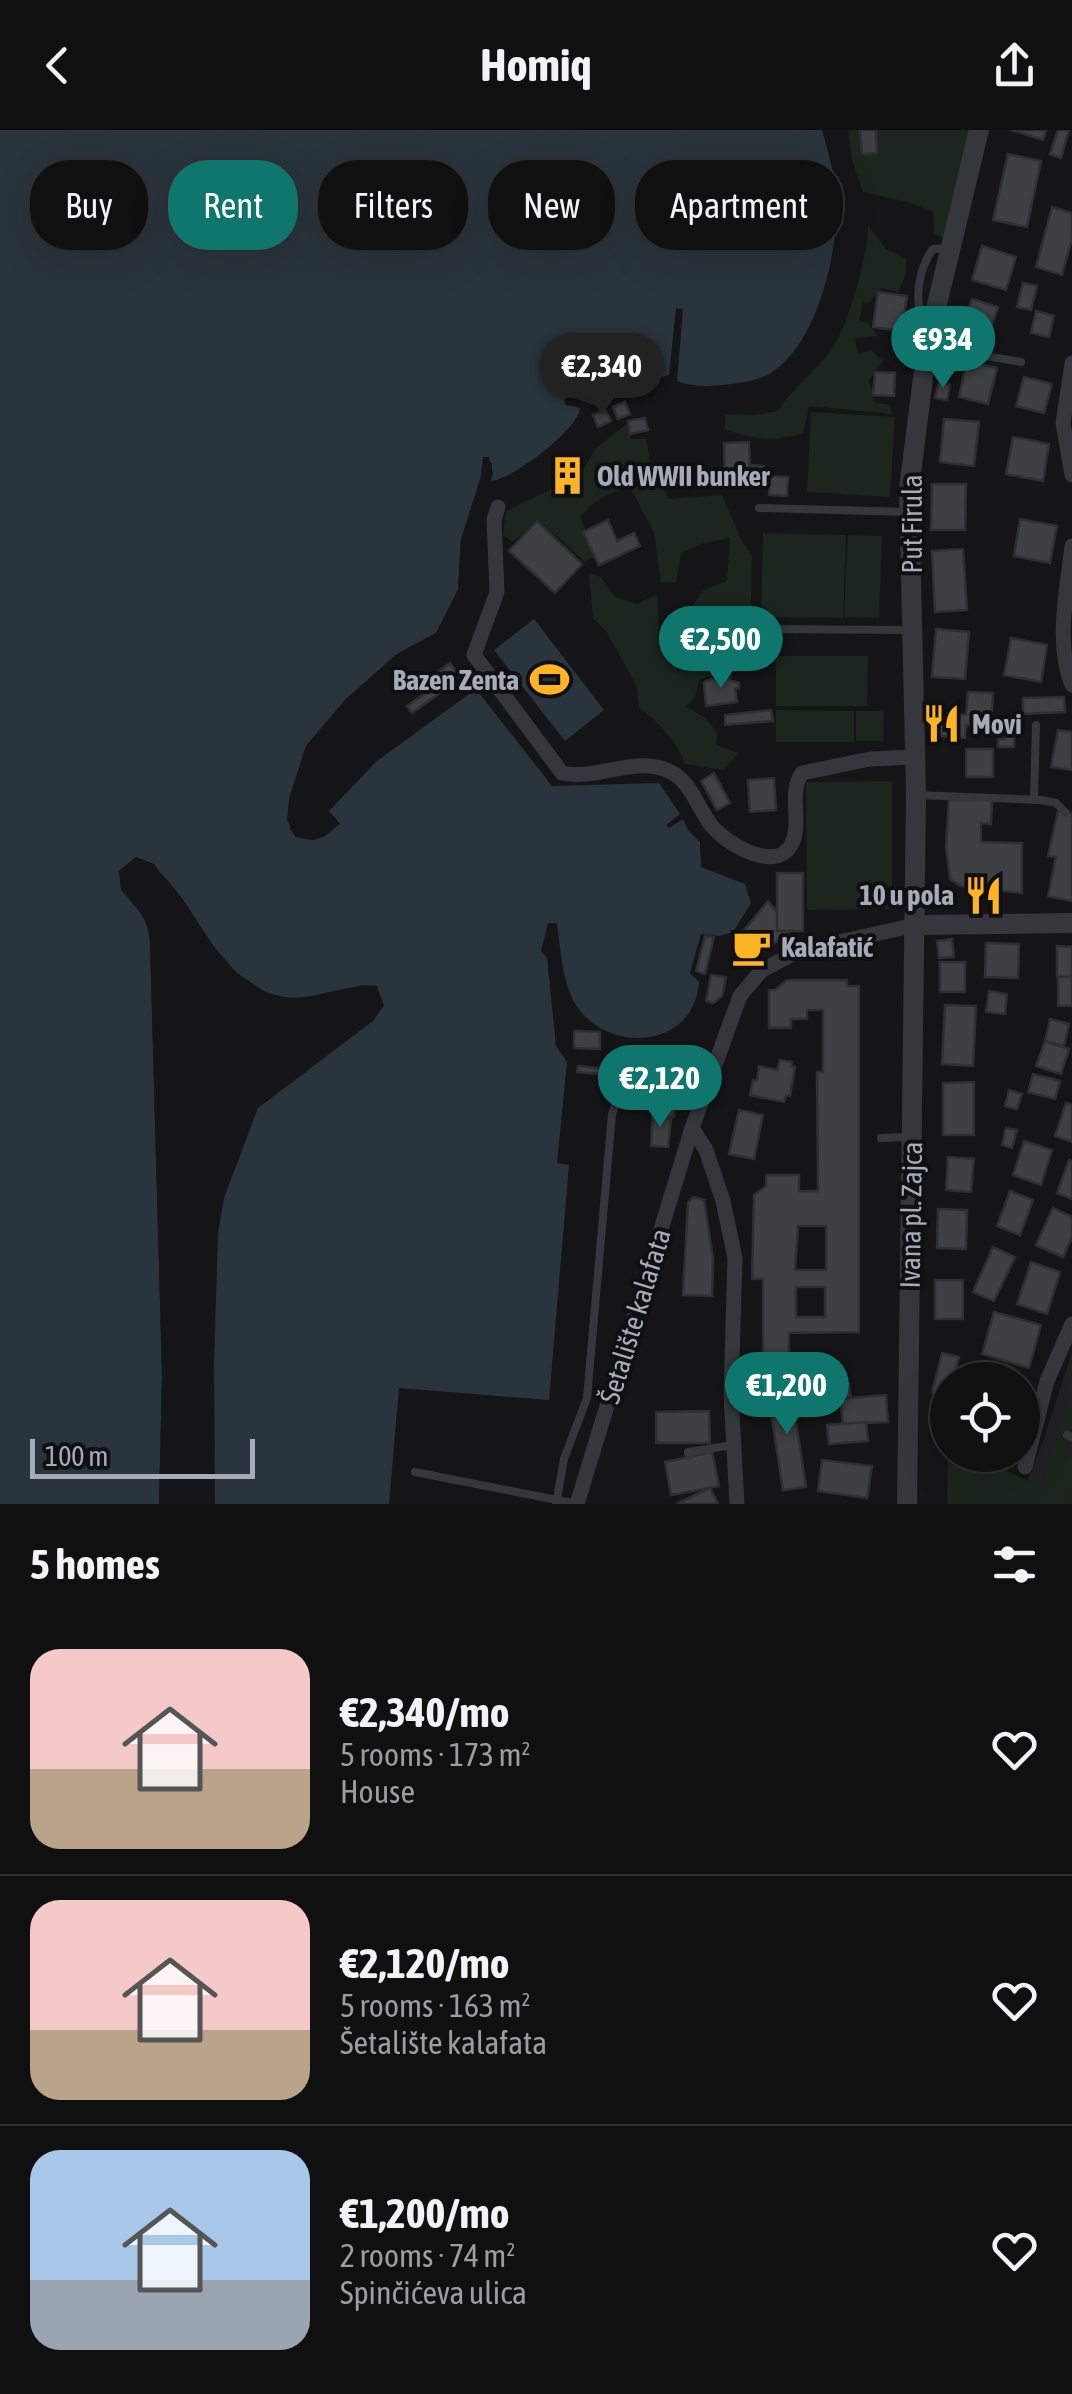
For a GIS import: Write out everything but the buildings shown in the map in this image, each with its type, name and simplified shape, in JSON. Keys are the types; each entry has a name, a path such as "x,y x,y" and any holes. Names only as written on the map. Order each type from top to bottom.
{"street":[{"name":"Put Firula","path":"916,925 910,512 914,438 929,339 979,130"},
{"path":"1072,363 1063,423 1072,475"},
{"path":"498,508 494,520 497,592 474,654 562,774 588,775 626,766 668,770 684,782 722,837 764,857 776,858 788,850 796,833 795,783 802,773 870,759 914,757"},
{"path":"1072,546 1065,609 1065,668 1072,686"},
{"path":"916,925 1072,923"},
{"name":"Šetalište kalafata","path":"577,1504 692,1128 740,996 761,971 798,950 916,925"},
{"name":"Ivana pl. Zajca","path":"907,1504 916,925"},
{"path":"692,1128 706,1150 723,1201 734,1258 731,1368 736,1504"},
{"path":"1040,1409 1047,1381 1072,1324"}],"lane":[{"path":"929,339 1021,362"},
{"path":"759,508 910,512"},
{"path":"755,629 912,630"},
{"path":"1034,800 1036,725"},
{"path":"916,795 1034,800 1056,803 1066,813"},
{"path":"556,1503 564,1459 587,1398 612,1114 634,1060 652,1051"},
{"path":"881,1138 912,1137"},
{"path":"689,1457 688,1452 733,1445"},
{"path":"415,1472 556,1503 577,1504"}],"shaded area":[{"path":"0,130 822,130 830,160 635,160 635,250 832,250 824,288 802,340 787,360 761,378 724,385 690,385 677,381 683,309 676,308 669,375 635,385 597,406 568,396 564,400 566,405 580,408 557,440 501,478 491,481 492,462 483,470 461,539 458,590 436,633 397,654 346,699 306,746 289,799 290,829 296,837 313,840 340,824 329,811 377,761 476,689 552,786 659,783 680,814 666,825 669,828 683,819 700,842 701,867 745,884 751,903 733,932 719,936 701,934 690,973 699,982 694,1003 684,1019 653,1036 615,1035 582,1013 566,982 557,923 548,923 541,951 547,958 556,1046 567,1062 557,1163 569,1165 549,1400 399,1388 389,1504 215,1504 214,1364 218,1233 224,1198 258,1108 373,1021 384,1005 377,987 297,998 270,994 248,982 215,947 172,885 136,857 119,871 125,892 144,919 150,940 162,1375 159,1504 0,1504"},
{"path":"848,130 970,130 946,240 934,233 933,212 863,192 852,160"},
{"path":"868,225 886,249 906,259 906,274 898,292 881,288 869,303 863,302 859,320 868,323 878,336 855,338 858,354 871,350 883,361 869,380 874,402 890,405 891,414 809,406 803,434 763,438 725,429 725,414 778,411 833,346 855,294"},
{"path":"811,412 895,417 890,497 807,492"},
{"path":"627,424 631,439 646,439 651,466 669,499 722,495 752,555 750,642 758,660 699,680 695,697 686,706 717,732 716,745 738,753 724,770 685,764 672,739 639,707 637,687 607,632 593,618 589,573 601,577 615,597 637,604 657,594 659,632 679,623 704,590 727,581 730,538 681,553 676,582 661,583 654,532 630,487 602,498 580,517 596,557 584,561 538,520 512,542 503,534 506,511 579,476 596,448"},
{"path":"763,533 846,535 843,618 761,617"},
{"path":"848,535 882,536 879,618 844,617"},
{"name":"Bazen Zenta","path":"534,619 604,710 565,741 494,650"},
{"path":"776,656 868,656 867,706 776,706"},
{"path":"776,710 854,711 854,742 776,742"},
{"path":"856,711 884,711 883,741 856,741"},
{"path":"892,781 892,909 807,910 806,782"},
{"path":"1072,1353 1072,1504 1018,1504 1031,1472 1040,1472 1043,1441"},
{"path":"1072,1394 1072,1435 1061,1457 1072,1464 1072,1490 1066,1504 947,1504 948,1472 1009,1472 1042,1488"}],"pier":[{"path":"483,457 489,457 493,473 489,486 488,471 466,540 463,593 440,637 400,658 350,702 310,749 294,800 294,827 313,835 323,832 332,822 326,816 329,811 340,824 313,840 296,837 287,820 289,799 306,746 346,699 397,654 436,633 458,590 461,539 480,483"},
{"path":"136,857 154,864 237,973 267,993 298,1000 363,985 377,986 378,999 373,991 363,990 298,1005 265,998 234,976 205,944 151,869 137,863 124,873 126,888 152,918 155,939 167,1375 164,1504 159,1504 162,1375 150,940 148,920 121,890 119,871"}],"place":[{"name":"Old WWII bunker","path":"567,476"},
{"name":"Bazen Zenta","path":"549,680"},
{"name":"Movi","path":"942,724"},
{"name":"10 u pola","path":"984,895"},
{"name":"Kalafatić","path":"751,947"}]}
